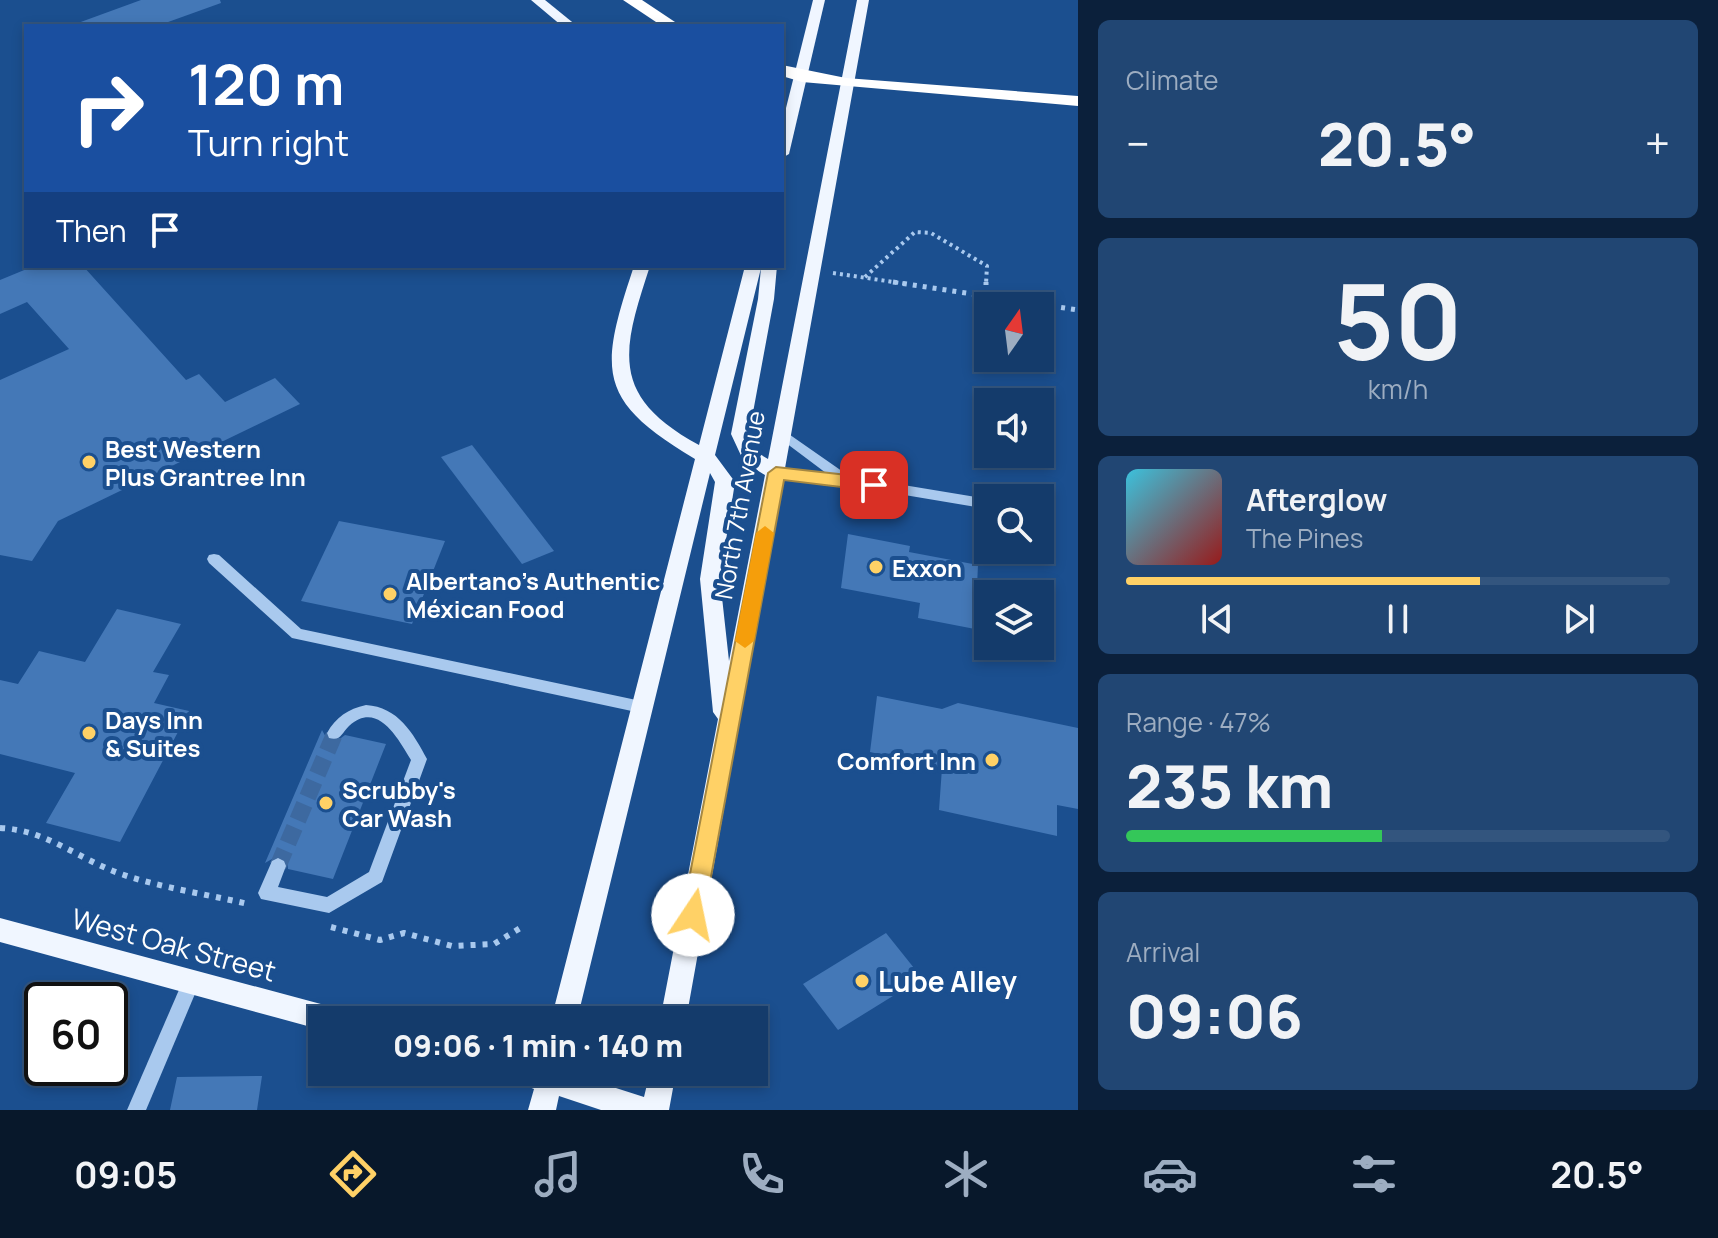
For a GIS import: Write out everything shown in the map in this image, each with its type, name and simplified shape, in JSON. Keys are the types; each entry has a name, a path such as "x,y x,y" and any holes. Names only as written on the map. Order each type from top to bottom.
{"highway":[{"path":"631,0 670,24"},
{"path":"784,71 802,77 846,83 1078,101"}],"main road":[{"path":"537,0 567,24"},
{"path":"784,146 819,0"},
{"name":"North 7th Avenue","path":"676,1006 863,0"},
{"path":"641,268 619,343 617,363 622,384 634,405 667,435 704,454 722,474 726,490 710,579 727,736"},
{"name":"North 7th Avenue","path":"567,1006 752,268"},
{"path":"769,268 766,299 740,434 751,457 776,473"},
{"name":"West Oak Street","path":"0,930 308,1014"},
{"path":"542,1086 542,1110"},
{"path":"576,1086 644,1110"},
{"path":"655,1110 660,1086"}],"lane":[{"path":"783,434 845,480"},
{"path":"776,473 828,481 845,480 974,502"},
{"path":"214,559 297,634 641,707"},
{"path":"278,866 267,893 329,905 376,877 419,759 391,718 368,711 351,715 335,733"},
{"path":"136,1110 191,982"}],"path":[{"path":"864,277 915,232 931,233 987,266 986,292"},
{"path":"812,269 974,294"},
{"path":"1054,306 1078,310"},
{"path":"0,828 25,828 52,836 102,867 165,883"}],"building":[{"path":"141,0 220,0 221,3 163,24 78,23"},
{"name":"Best Western Plus Grantree Inn","path":"29,268 85,268 186,380 199,374 225,402 275,378 300,404 58,521 32,561 0,555 0,380 69,349 27,302 0,314 0,280"},
{"path":"472,445 554,551 522,564 441,457"},
{"path":"339,521 445,541 412,624 301,601"},
{"path":"848,534 910,546 909,552 978,565 977,580 974,580 974,629 918,618 920,603 841,588"},
{"name":"Days Inn & Suites","path":"117,609 181,624 153,672 169,675 154,703 189,711 120,842 46,823 75,773 0,754 0,680 18,684 39,651 85,662"},
{"name":"Comfort Inn","path":"877,696 942,709 958,703 1078,728 1078,809 1057,805 1057,836 939,810 942,768 870,752"},
{"name":"Scrubby's Car Wash","path":"322,730 328,741 337,741 345,735 386,744 333,879 288,869 287,860 279,855 265,863"},
{"name":"Lube Alley","path":"886,933 922,978 838,1030 803,984"},
{"path":"262,1076 257,1110 170,1110 177,1077"}],"tunnel":[{"path":"278,866 335,733"}],"slow traffic":[{"path":"745,641 765,533"}],"place":[{"name":"Best Western Plus Grantree Inn","path":"89,462"},
{"name":"Exxon","path":"876,567"},
{"name":"Albertano's Authentic Méxican Food","path":"390,594"},
{"name":"Days Inn & Suites","path":"89,733"},
{"name":"Comfort Inn","path":"992,760"},
{"name":"Scrubby's Car Wash","path":"326,803"},
{"name":"Lube Alley","path":"862,981"}],"route":[{"path":"693,915 776,473 874,485"}]}
